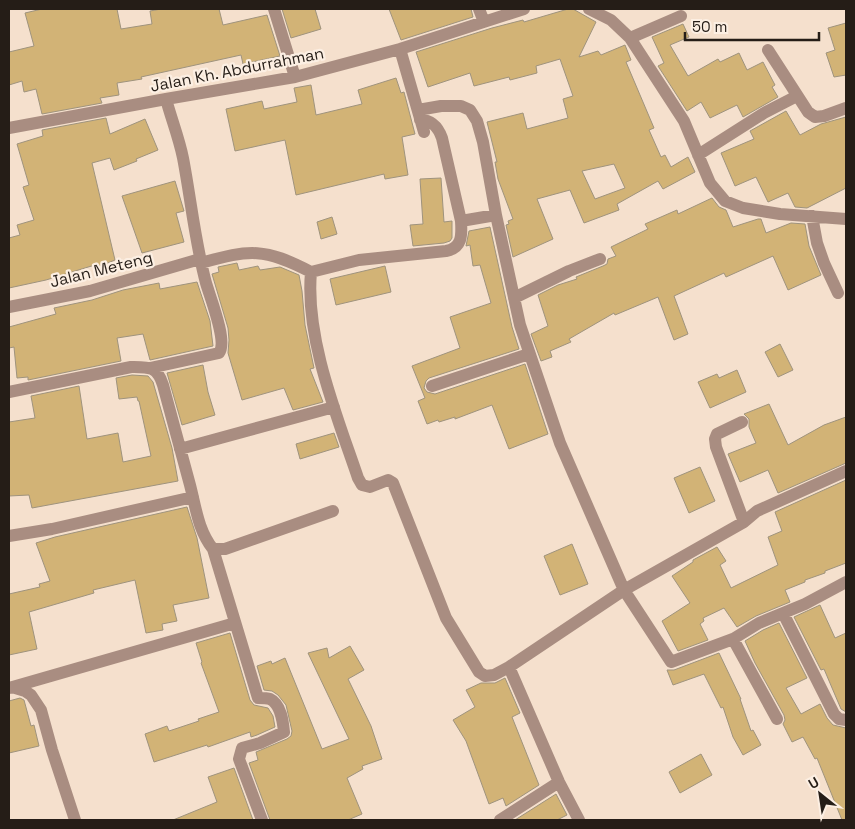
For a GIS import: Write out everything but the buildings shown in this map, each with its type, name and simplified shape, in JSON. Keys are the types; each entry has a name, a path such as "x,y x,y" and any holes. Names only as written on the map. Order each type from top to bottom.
{"street":[{"path":"274,9 295,77"},
{"path":"479,9 484,22"},
{"name":"Jalan Kh. Abdurrahman","path":"9,128 295,77 400,49 524,9"},
{"path":"589,9 611,20 630,38 684,122 710,183 726,201 743,208 780,214 846,219"},
{"path":"630,38 681,16"},
{"path":"400,49 421,121"},
{"path":"768,50 808,112 815,117 824,116 846,108"},
{"path":"698,155 764,113 797,96"},
{"path":"9,392 118,369 131,367 150,368 219,353 222,350 220,332 200,261 182,156 166,99"},
{"path":"421,121 441,106 466,107 474,115 483,142 514,298 529,354 560,443 624,590 671,662 733,638 759,623 805,604 846,582"},
{"path":"421,121 426,120 432,123 439,130 442,138 461,221 458,246 452,250 359,260 311,272 309,289 316,342 334,407 358,478 362,485 370,488 388,480 392,483 446,618 479,672 485,676 494,675 509,667 624,590 744,522 757,511 846,471"},
{"path":"461,221 496,215"},
{"path":"812,216 817,243 838,293"},
{"name":"Jalan Meteng","path":"9,307 90,291 200,261 254,252 271,254 289,260 311,272"},
{"path":"514,298 569,271 600,259"},
{"path":"432,386 529,354"},
{"path":"150,368 160,375 199,525 205,539 213,549 258,698 269,699 277,705 283,722 284,732 260,743 242,748 239,758 262,820"},
{"path":"180,449 334,407"},
{"path":"742,422 717,434 715,439 716,447 744,522"},
{"path":"9,536 52,529 193,497"},
{"path":"213,549 225,549 333,511"},
{"path":"783,613 834,714 839,719 846,720"},
{"path":"10,687 235,623"},
{"path":"733,638 777,719"},
{"path":"509,667 559,782 579,820"},
{"path":"10,687 25,691 31,695 41,710 75,820"},
{"path":"500,820 559,782"}]}
